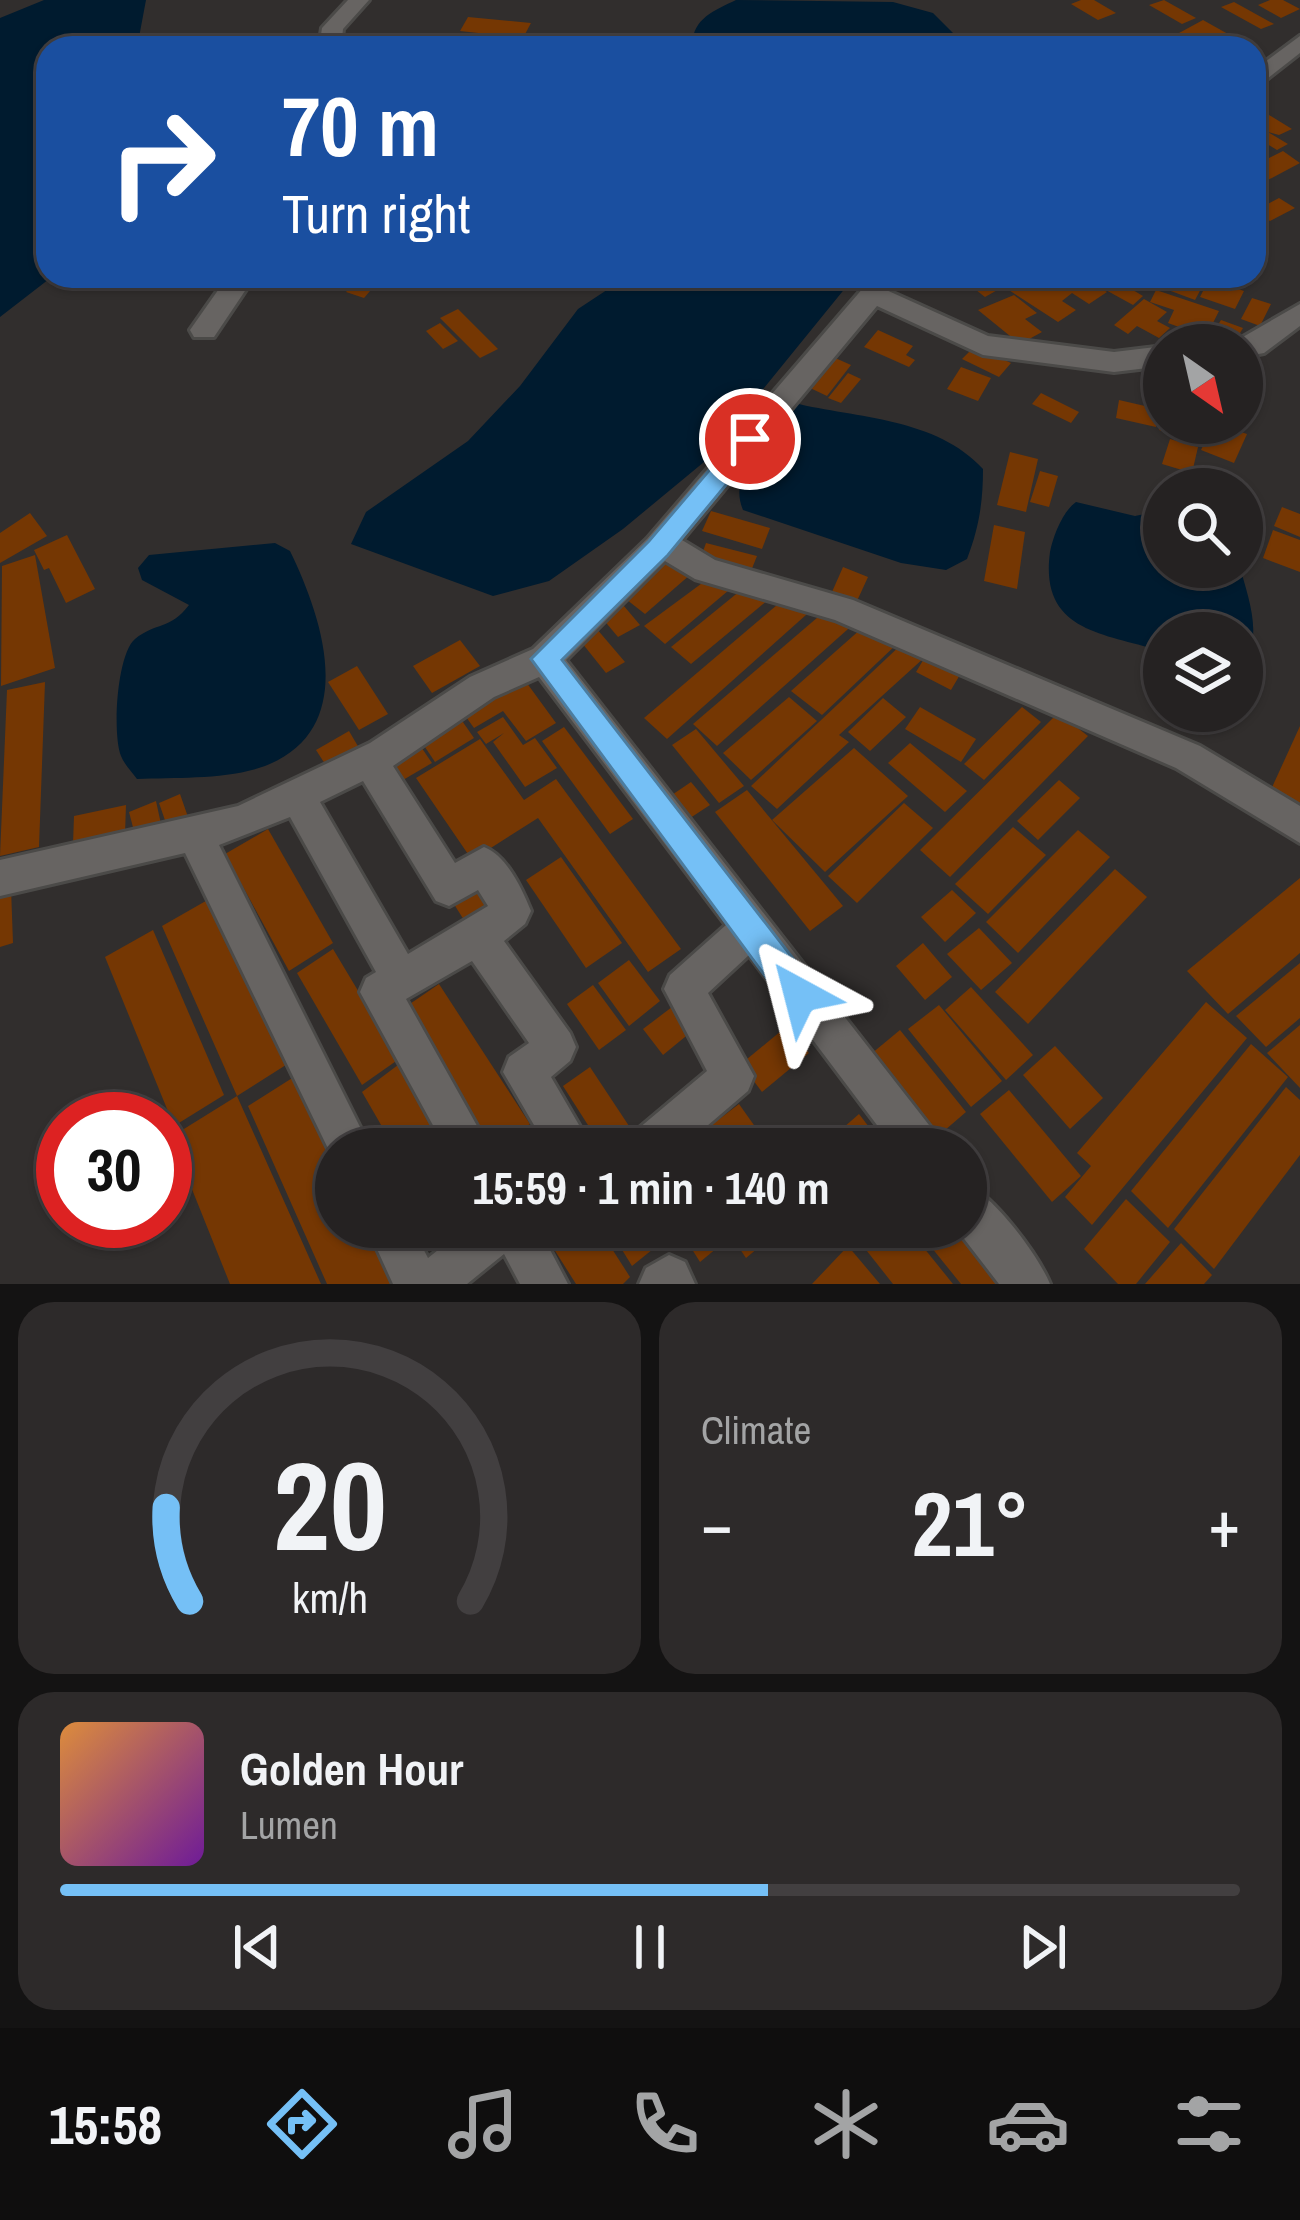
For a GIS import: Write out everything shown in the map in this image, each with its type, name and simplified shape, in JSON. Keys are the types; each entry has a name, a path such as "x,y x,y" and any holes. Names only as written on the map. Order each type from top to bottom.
{"street":[{"path":"332,36 333,28 359,0"},
{"path":"1266,72 1300,42"},
{"path":"204,330 234,288"},
{"path":"0,878 243,822 370,760 482,687 545,659 662,543 801,373 882,288"},
{"path":"873,293 983,345 1114,362 1143,359"},
{"path":"1263,340 1300,313"},
{"path":"662,543 706,570 842,609 1188,757 1300,826"},
{"path":"545,659 905,1128"},
{"path":"370,760 449,888 484,866 512,911 478,937 380,992 457,1128"},
{"path":"298,796 401,979"},
{"path":"194,833 340,1128"},
{"path":"671,1128 733,1076 684,989 749,929"},
{"path":"478,937 556,1047 524,1072 559,1128"},
{"path":"987,1233 1027,1284"},
{"path":"399,1248 417,1284"},
{"path":"431,1284 476,1248"},
{"path":"525,1248 545,1284"},
{"path":"662,1284 669,1278 672,1284"}],"water":[{"path":"44,0 146,0 139,36 36,36 37,288 0,317 0,18"},
{"path":"736,0 893,2 933,13 955,35 694,36 711,13"},
{"path":"610,288 845,288 704,462 623,529 549,581 493,596 351,544 366,512 468,441 520,386 578,309"},
{"path":"794,403 920,430 964,452 983,469 980,515 967,559 946,570 901,563 743,510 739,494 747,466"},
{"path":"1076,502 1143,514 1143,588 1245,588 1251,612 1143,612 1143,646 1081,625 1055,599 1049,579 1050,552 1067,511"},
{"path":"275,543 290,551 322,639 326,670 314,726 295,749 265,766 234,774 137,779 118,745 124,660 135,639 176,618 189,605 142,580 138,568 149,555"}],"building":[{"path":"1094,0 1116,13 1098,20 1071,4"},
{"path":"1164,0 1196,18 1182,24 1149,5"},
{"path":"1283,0 1300,9 1281,18 1258,5"},
{"path":"1234,2 1274,24 1261,29 1221,7"},
{"path":"468,17 531,23 524,36 460,31"},
{"path":"1203,20 1232,36 1201,35 1174,36"},
{"path":"1266,116 1292,129 1279,135 1268,132 1288,144 1277,150 1266,143"},
{"path":"1283,151 1300,163 1266,181 1266,160"},
{"path":"1279,198 1295,208 1270,221 1266,205"},
{"path":"350,288 373,288 364,298 346,292"},
{"path":"973,288 1001,288 985,297"},
{"path":"1006,288 1101,288 1107,292 1089,304 1072,293 1062,301 1076,310 1058,322"},
{"path":"1130,288 1143,296 1133,305 1104,289"},
{"path":"1163,288 1202,288 1195,300"},
{"path":"1204,288 1244,291 1235,309 1200,297"},
{"path":"1156,290 1219,311 1212,324 1171,324 1174,310 1150,302"},
{"path":"1014,295 1037,313 1025,319 1042,332 1020,344 978,310"},
{"path":"1252,298 1271,304 1261,324 1241,319"},
{"path":"1144,299 1167,312 1157,321 1163,324 1143,324 1143,329 1137,326 1128,334 1114,325"},
{"path":"458,309 498,349 480,358 440,318"},
{"path":"440,323 458,341 443,349 426,331"},
{"path":"878,330 913,346 906,355 915,360 909,367 864,347"},
{"path":"975,346 1011,363 999,377 962,359"},
{"path":"833,357 851,365 827,396 808,387"},
{"path":"961,367 991,378 978,401 947,389"},
{"path":"848,373 861,379 841,403 828,398"},
{"path":"1041,393 1079,412 1071,423 1032,404"},
{"path":"1119,400 1143,406 1143,424 1116,418"},
{"path":"1168,444 1198,447 1193,468 1162,464"},
{"path":"1204,444 1243,444 1234,463 1201,450"},
{"path":"1010,452 1038,459 1026,512 997,505"},
{"path":"1040,471 1058,476 1049,507 1030,502"},
{"path":"1282,507 1300,514 1300,537 1274,526"},
{"path":"711,511 770,528 762,549 702,531"},
{"path":"30,513 47,536 0,563 0,533"},
{"path":"994,525 1025,532 1017,589 984,581"},
{"path":"1273,530 1300,540 1300,572 1263,558"},
{"path":"67,535 95,589 66,603 34,550"},
{"path":"706,543 757,556 749,576 699,563"},
{"path":"35,555 55,668 1,686 2,566"},
{"path":"668,557 691,574 645,614 622,596"},
{"path":"843,567 868,577 857,601 832,592"},
{"path":"709,578 735,585 665,644 644,626"},
{"path":"746,586 774,595 691,664 671,647"},
{"path":"618,599 640,625 618,637 597,612"},
{"path":"784,599 816,606 667,739 644,718"},
{"path":"825,611 857,621 717,746 693,724"},
{"path":"596,628 625,662 606,673 578,638"},
{"path":"862,628 898,643 822,715 791,691"},
{"path":"460,640 480,666 432,693 413,666"},
{"path":"904,642 961,673 951,690 916,672 925,657 839,735 849,742 777,809 751,786"},
{"path":"357,666 388,714 359,730 328,682"},
{"path":"521,675 556,723 526,741 503,711 474,728 461,710"},
{"path":"45,682 39,847 0,856 7,690"},
{"path":"789,697 817,721 751,780 723,753"},
{"path":"883,698 906,717 870,751 848,732"},
{"path":"920,707 976,739 961,762 905,729"},
{"path":"1022,707 1041,722 984,780 964,764"},
{"path":"1058,713 1088,736 950,877 920,850"},
{"path":"458,715 474,738 435,762 419,738"},
{"path":"503,717 523,745 535,738 557,768 525,787 493,742 504,733 486,744 477,732"},
{"path":"1300,726 1300,810 1269,794"},
{"path":"564,727 633,819 610,834 542,741"},
{"path":"696,729 744,786 719,803 672,745"},
{"path":"349,731 359,748 327,767 316,750"},
{"path":"480,739 524,800 556,779 681,949 648,972 538,818 472,860 416,778"},
{"path":"910,743 967,791 945,812 888,763"},
{"path":"419,744 432,763 403,780 391,761"},
{"path":"854,748 908,796 825,872 772,820"},
{"path":"1059,780 1080,798 1038,840 1017,821"},
{"path":"691,782 710,805 681,824 663,801"},
{"path":"747,790 843,906 810,931 715,812"},
{"path":"180,794 188,817 167,826 159,803"},
{"path":"156,801 161,824 135,835 129,812"},
{"path":"904,803 933,828 857,903 828,876"},
{"path":"126,805 125,834 73,844 74,816"},
{"path":"1013,827 1046,855 988,914 955,884"},
{"path":"268,829 333,943 289,971 225,854"},
{"path":"1078,830 1110,857 1018,953 986,922"},
{"path":"561,857 622,943 586,968 526,880"},
{"path":"1115,869 1147,897 1028,1024 995,992"},
{"path":"1300,878 1300,953 1228,1014 1187,971"},
{"path":"472,884 487,906 464,920 450,898"},
{"path":"11,888 13,943 0,947 0,892"},
{"path":"952,890 976,913 945,942 921,917"},
{"path":"211,898 289,1063 237,1096 162,926"},
{"path":"979,928 1012,963 981,990 947,954"},
{"path":"153,930 224,1095 192,1115 192,1092 160,1092 105,957"},
{"path":"923,943 952,977 925,1000 896,966"},
{"path":"333,949 399,1059 362,1085 297,973"},
{"path":"629,960 660,1001 629,1026 598,983"},
{"path":"1300,963 1300,1018 1266,1047 1236,1016"},
{"path":"439,984 530,1124 525,1128 475,1128 401,1010"},
{"path":"593,985 626,1030 599,1050 567,1004"},
{"path":"971,987 1033,1055 1006,1080 945,1010"},
{"path":"1206,1002 1247,1038 1092,1225 1065,1197 1091,1166 1077,1153"},
{"path":"939,1005 1002,1081 971,1107 908,1029"},
{"path":"672,1007 691,1032 663,1055 643,1029"},
{"path":"1300,1025 1300,1088 1267,1053"},
{"path":"787,1026 809,1053 762,1092 741,1064"},
{"path":"900,1030 966,1112 947,1128 918,1128 865,1059"},
{"path":"1251,1044 1288,1077 1168,1228 1131,1191"},
{"path":"1055,1046 1103,1098 1070,1129 1023,1075"},
{"path":"398,1065 436,1128 383,1128 362,1092"},
{"path":"590,1067 629,1126 590,1128 563,1086"},
{"path":"297,1075 322,1128 315,1128 315,1248 379,1248 396,1284 327,1284 248,1106"},
{"path":"1286,1087 1300,1100 1300,1155 1214,1269 1174,1229"},
{"path":"1009,1090 1081,1176 1052,1202 980,1114"},
{"path":"237,1096 321,1284 230,1284 192,1189 192,1124"},
{"path":"739,1104 756,1128 708,1128"},
{"path":"859,1114 870,1128 843,1128"},
{"path":"1126,1199 1170,1242 1136,1284 1118,1284 1084,1249"},
{"path":"1181,1243 1212,1275 1204,1284 1145,1284"},
{"path":"553,1248 611,1248 630,1277 623,1284 576,1284"},
{"path":"621,1248 654,1248 632,1266"},
{"path":"691,1248 717,1248 700,1262"},
{"path":"739,1248 758,1248 746,1258"},
{"path":"850,1248 880,1284 812,1284"},
{"path":"865,1248 924,1248 953,1284 893,1284"},
{"path":"932,1248 972,1248 1002,1284 961,1284"}],"route":[{"path":"750,439 658,548 545,659 800,995"}]}
